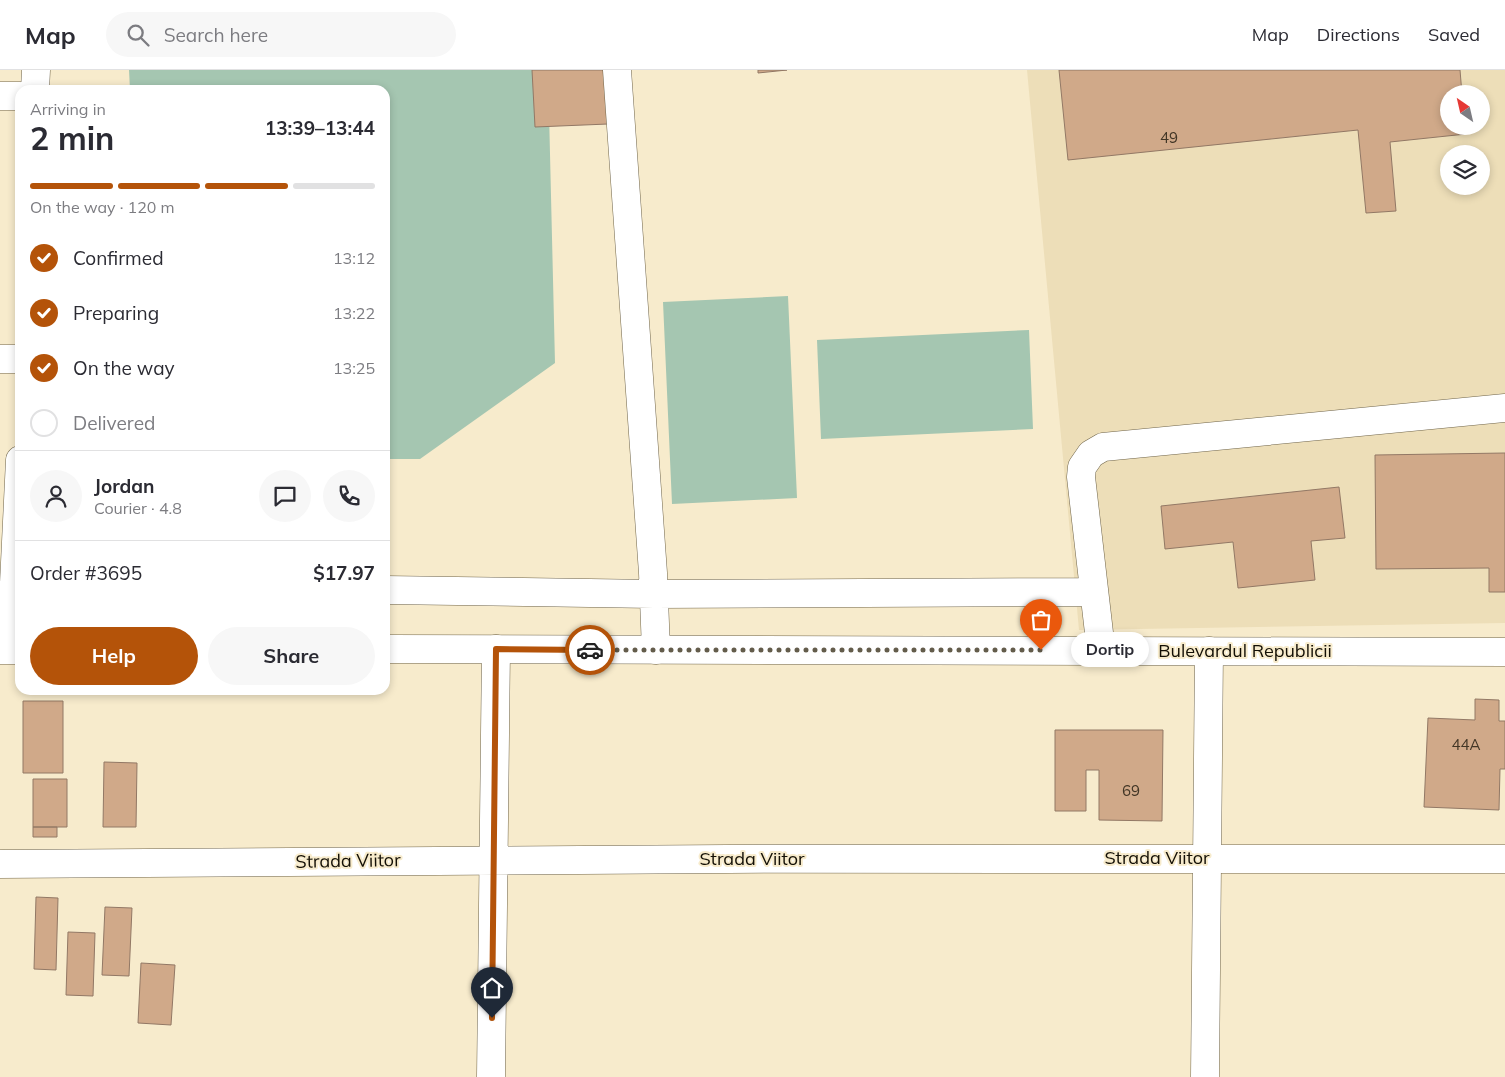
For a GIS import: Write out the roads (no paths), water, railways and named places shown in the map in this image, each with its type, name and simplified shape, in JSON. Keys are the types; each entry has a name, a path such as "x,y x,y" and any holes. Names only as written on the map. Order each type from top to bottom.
{"street":[{"path":"36,70 36,85"},
{"path":"617,70 654,594 656,650"},
{"path":"0,96 15,96"},
{"path":"0,359 15,359"},
{"path":"1101,650 1081,477 1082,467 1091,454 1103,447 1505,408"},
{"path":"0,642 15,590"},
{"path":"390,590 654,594 1094,592"},
{"name":"Bulevardul Republicii","path":"390,649 1505,652"},
{"path":"491,1077 496,649"},
{"path":"0,650 15,650"},
{"path":"1205,1077 1209,651"},
{"name":"Strada Viitor","path":"0,864 1207,857 1505,859"}],"place":[{"name":"Dortip","path":"1041,650"}]}
